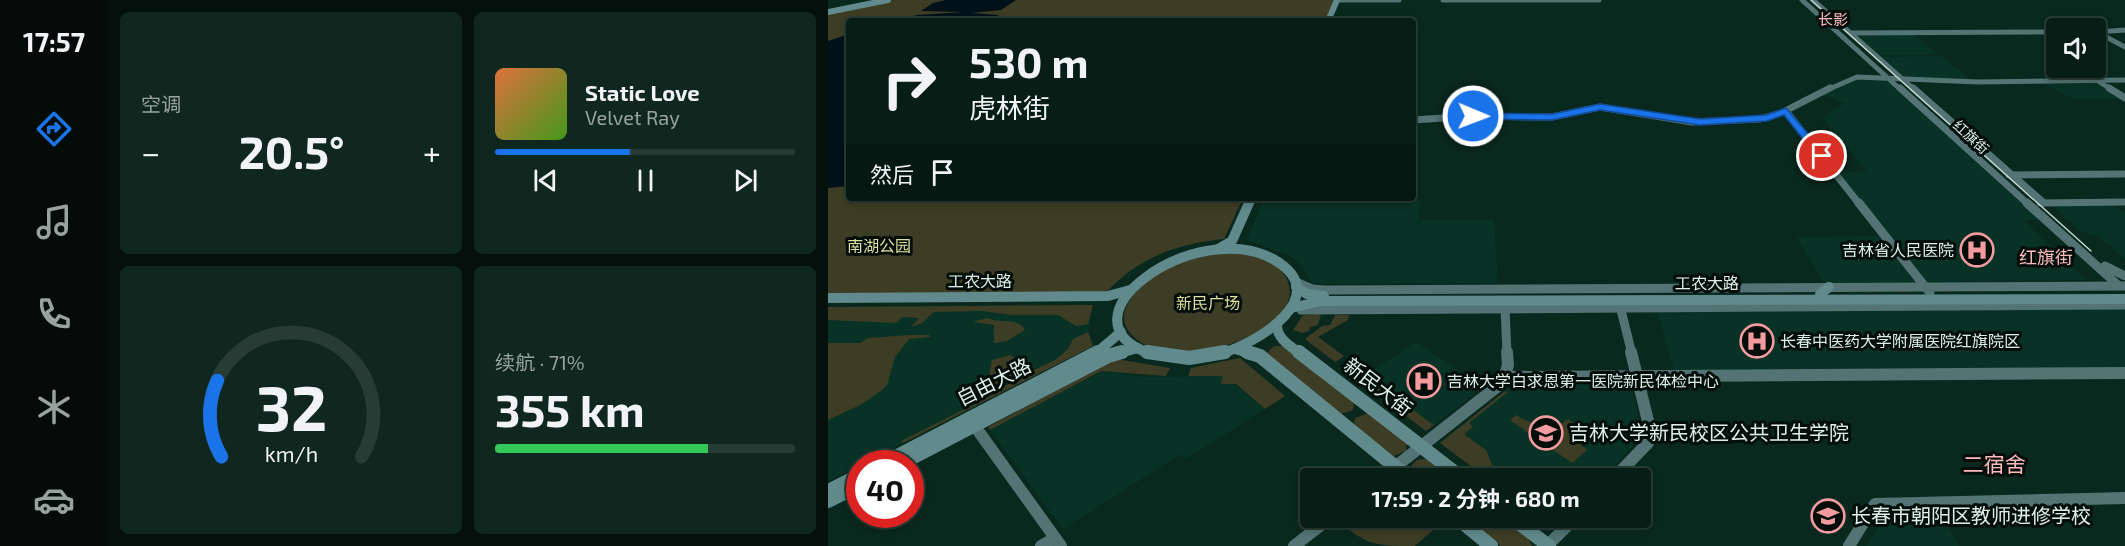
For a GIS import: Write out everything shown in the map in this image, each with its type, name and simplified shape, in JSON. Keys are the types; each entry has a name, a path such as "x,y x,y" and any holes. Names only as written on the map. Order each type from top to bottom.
{"main road":[{"path":"828,12 886,0"},
{"path":"1331,18 1340,0"},
{"path":"1215,250 1232,241 1250,201"},
{"path":"1247,250 1238,241 1255,201"},
{"path":"1215,250 1247,250 1277,260 1291,271 1296,284 1284,317 1260,337 1235,349 1211,355 1179,358 1160,356 1138,348 1121,332 1118,320 1120,308 1131,290 1144,277 1166,264 1191,255 1215,250"},
{"name":"工农大路","path":"1296,284 1308,294 1322,296 1825,290 2125,298"},
{"name":"工农大路","path":"1284,317 1321,301 1837,302 1928,293 2124,288"},
{"name":"工农大路","path":"828,300 1108,296 1131,290"},
{"path":"1928,293 1948,305"},
{"name":"工农大路","path":"828,300 1106,301 1114,302 1120,308"},
{"path":"1722,300 1742,306"},
{"name":"新民大街","path":"1284,317 1277,332 1284,341 1449,468"},
{"name":"自由大路","path":"909,450 1102,350 1121,332"},
{"name":"自由大路","path":"924,451 1108,356 1138,348"},
{"path":"1235,349 1260,356 1395,467"},
{"path":"828,491 846,482"},
{"path":"828,501 846,492"},
{"path":"1469,528 1491,546"},
{"path":"1525,528 1548,546"}],"street":[{"path":"1340,0 1399,0"},
{"path":"1443,0 1467,2 1599,0"},
{"name":"红旗街","path":"1804,0 1895,78 2105,266 2124,288"},
{"name":"红旗街","path":"1804,0 1895,78 2124,288"},
{"path":"1813,0 1852,33 1895,78 2044,203"},
{"path":"2106,31 2125,30"},
{"path":"1843,33 2046,32"},
{"path":"2106,37 2125,47"},
{"path":"1416,120 1473,116 1552,117 1600,107 1700,122 1767,118 1786,111 1851,78 1977,82 2125,80"},
{"path":"2098,81 2125,98"},
{"path":"1786,111 1928,293"},
{"path":"2001,174 2125,174"},
{"path":"2033,203 2125,202"},
{"path":"2105,266 2125,276"},
{"path":"1284,317 1300,310 1320,308 1505,307 1619,303 1742,306 1837,302 1948,305 2125,305"},
{"path":"1619,303 1651,433 1650,439 1623,468"},
{"path":"1505,307 1506,377"},
{"path":"1395,467 1506,377 2125,373"},
{"path":"974,425 1058,542 1041,546"},
{"path":"1849,546 1875,504 2125,498"},
{"path":"1294,546 1317,528"},
{"path":"1548,546 1565,528"}],"shaded area":[{"path":"946,0 1016,0 1001,10 971,13 999,15 996,18 906,18 917,15 964,12 921,11 933,3"},
{"path":"1854,34 1913,34 1939,54 1878,55"},
{"path":"846,35 846,186 828,188 828,41"},
{"path":"1941,56 1972,80 1906,77 1880,57"},
{"name":"吉林省人民医院","path":"1886,79 2040,220 2024,221 2086,280 1923,282 1837,172 1867,171 1822,118 1845,103 1821,95 1851,80"},
{"path":"2045,83 2095,83 2122,99 2079,99 2066,96"},
{"path":"1416,199 1420,201 1419,220 1494,220 1498,283 1312,284 1304,268 1292,257 1247,240 1263,201 1416,201"},
{"path":"2112,203 2125,214 2125,259 2098,236 2081,232 2050,204"},
{"path":"1881,236 1920,284 1825,285 1796,237"},
{"path":"1093,305 1088,330 1093,346 889,450 846,450 846,472 828,481 828,307"},
{"path":"2125,307 2125,368 1675,373 1657,312"},
{"name":"吉林大学白求恩第一医院新民体检中心","path":"1416,342 1483,387 1434,425 1366,375"},
{"path":"1101,371 1144,377 1224,376 1265,409 1186,459 1181,454 1063,529 990,430"},
{"name":"吉林大学新民校区公共卫生学院","path":"1518,384 1631,385 1642,436 1612,468 1474,468 1440,443 1511,386"},
{"path":"1896,514 1941,515 1959,546 1866,546 1884,518"}],"green space":[{"name":"南湖公园","path":"892,0 1334,0 1326,18 846,18 846,201 1242,201 1224,239 1191,244 1160,254 1131,270 1106,293 828,294 828,13"},
{"name":"新民广场","path":"1225,253 1261,257 1270,261 1283,273 1290,288 1287,305 1281,314 1251,336 1210,350 1167,351 1149,347 1134,337 1126,325 1124,314 1137,291 1161,272 1184,260"},
{"path":"1093,305 1088,324 1076,326 1058,315 1011,315 983,311 934,312 922,323 911,327 919,318 902,317 896,323 828,320 828,307"},
{"path":"1321,314 1318,325 1310,327 1309,331 1302,333 1293,330 1303,315"},
{"path":"1335,315 1349,315 1348,320 1318,337 1344,356 1335,362 1305,339 1322,326 1330,325"},
{"path":"987,318 1018,323 1025,330 1007,341 994,343 994,325 973,322"},
{"path":"1088,332 1093,346 903,443 901,441 1055,360 1068,349 1073,339"},
{"path":"929,335 931,337 909,339 895,357 887,385 882,390 862,404 828,420 828,343 860,343 868,338"},
{"path":"1274,346 1283,346 1354,402 1353,410 1341,414 1266,354"},
{"path":"1010,355 1019,360 1013,376 965,400 964,395 988,380 992,360"},
{"path":"1240,358 1285,396 1265,409 1236,384 1221,384 1223,376 1188,376 1191,368"},
{"path":"1116,359 1170,368 1166,376 1101,371 990,430 988,427"},
{"path":"1359,368 1385,389 1377,395 1350,374"},
{"path":"1505,391 1508,392 1469,423 1473,427 1464,434 1486,450 1493,468 1474,468 1440,443"},
{"path":"1395,396 1434,425 1426,431 1387,402"},
{"path":"1368,413 1407,442 1406,451 1393,456 1354,426 1355,418"},
{"path":"1516,415 1552,431 1568,419 1592,435 1581,445 1587,450 1572,463 1510,420"},
{"path":"1417,460 1429,460 1440,468 1411,468"},
{"path":"1347,528 1435,528 1415,546 1382,545 1359,536"},
{"path":"1479,528 1516,528 1527,536 1532,546 1500,546"}],"tram line":[{"path":"1811,0 2091,251"}],"place":[{"name":"吉林省人民医院","path":"1977,250"},
{"name":"长春中医药大学附属医院红旗院区","path":"1757,341"},
{"name":"吉林大学白求恩第一医院新民体检中心","path":"1424,381"},
{"name":"吉林大学新民校区公共卫生学院","path":"1546,433"},
{"name":"长春市朝阳区教师进修学校","path":"1828,516"}],"district":[{"name":"长影","path":"1833,20"},
{"name":"红旗街","path":"2046,258"},
{"name":"二宿舍","path":"1994,465"}],"route":[{"path":"1473,116 1552,117 1600,107 1700,122 1767,118 1786,111 1822,156"}]}
